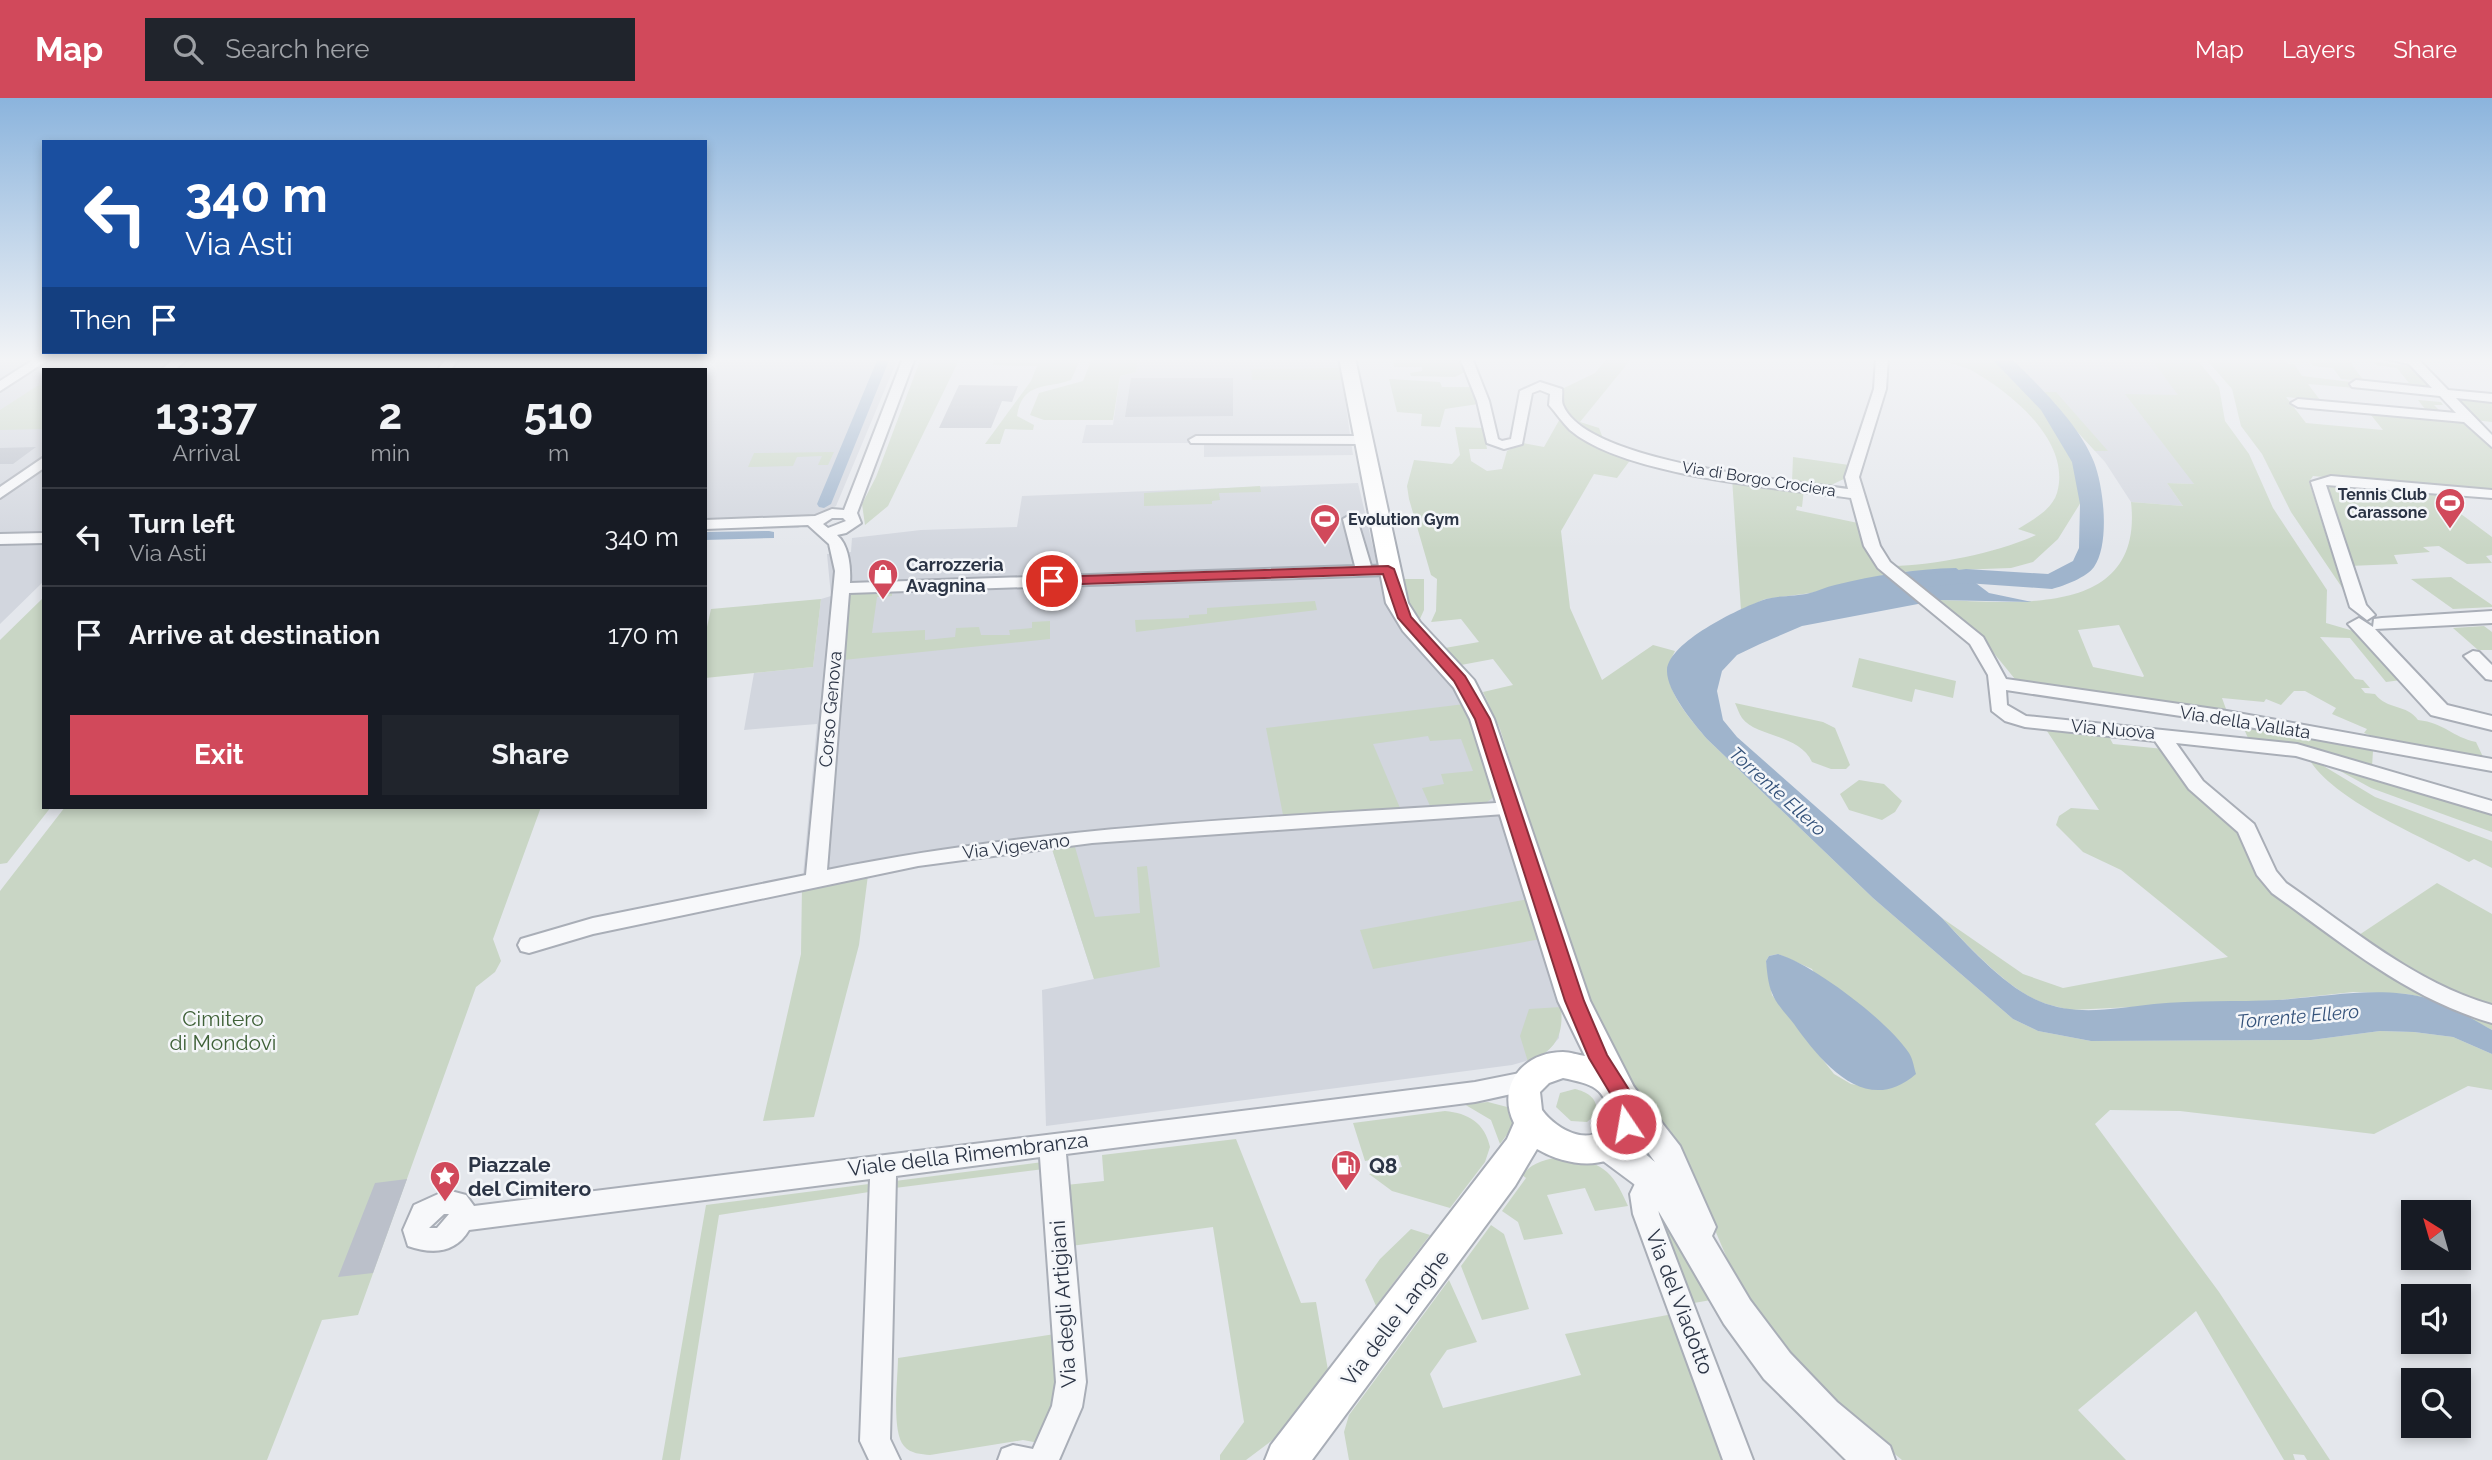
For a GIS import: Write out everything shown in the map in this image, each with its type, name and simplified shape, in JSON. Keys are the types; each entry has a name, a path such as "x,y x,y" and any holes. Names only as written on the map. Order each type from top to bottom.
{"main road":[{"path":"1358,422 1376,570 1404,618 1469,691 1482,719 1574,1001 1628,1110 1626,1124 1619,1137 1606,1145 1587,1150 1535,1113"},
{"path":"1574,1001 1572,1041 1563,1065 1591,1069 1619,1090"},
{"name":"Via delle Langhe","path":"1286,1460 1503,1175 1536,1149 1535,1113 1540,1071 1563,1065"}],"street":[{"path":"707,525 793,523 824,530 846,515 883,422"},
{"name":"Via di Borgo Crociera","path":"1488,422 1492,440 1498,444 1511,445 1518,440 1521,422"},
{"name":"Via di Borgo Crociera","path":"1572,422 1602,444 1629,456 1667,465 1856,494"},
{"name":"Via Nuova","path":"1869,422 1852,477 1875,553 1890,570 1933,602 1982,646 1996,671 1998,707 2018,720 2159,733 2297,750 2492,808"},
{"path":"2469,422 2492,443"},
{"path":"1196,440 1361,440"},
{"path":"0,494 42,462"},
{"path":"2492,494 2331,480 2318,482 2369,619 2438,710 2492,723"},
{"path":"824,530 846,515"},
{"path":"842,588 1376,570 1350,519"},
{"name":"Corso Genova","path":"816,878 842,588 842,561 824,530"},
{"path":"0,539 42,538"},
{"path":"2369,619 2492,617"},
{"path":"2473,656 2492,675"},
{"name":"Via della Vallata","path":"1997,683 2221,716 2492,765"},
{"path":"2159,733 2196,785 2247,829 2267,875 2279,888 2422,986 2462,1005 2492,1014"},
{"name":"Via Vigevano","path":"529,945 593,926 918,859 1092,836 1512,808"},
{"path":"1619,1090 1663,1146 1728,1296"},
{"name":"Viale della Rimembranza","path":"462,1219 1475,1092 1503,1095 1535,1113"},
{"name":"Via degli Artigiani","path":"1044,1460 1067,1407 1071,1382 1052,1144"},
{"path":"1606,1145 1650,1178 1667,1197 1748,1329 1795,1387 1876,1460"},
{"name":"Via del Viadotto","path":"1663,1146 1660,1162 1643,1195 1646,1213 1738,1460"},
{"path":"883,1165 875,1441 884,1460"},
{"path":"1013,1460 1024,1460"}],"shaded area":[{"path":"0,422 42,422 42,583 0,624"},
{"path":"707,422 871,422 836,506 798,528 707,530"},
{"path":"1113,422 1348,422 1353,455 1204,457 1204,443 1082,443 1086,425 1113,425"},
{"path":"2068,422 2176,422 2194,484 2167,483 2183,506 2131,502 2105,462"},
{"path":"1358,483 1387,607 1399,626 1457,691 1469,713 1560,1002 1559,1038 1543,1056 1512,1065 1046,1126 1042,990 1094,979 1052,849 956,859 802,886 817,724 744,730 754,673 813,667 821,599 831,596 827,554 851,552 852,538 921,530 1017,527 1022,496"}],"green space":[{"path":"0,422 42,422 42,429 0,430"},
{"path":"897,422 929,422 888,506 865,525 862,504 876,477"},
{"path":"1001,422 1028,422 1034,425 1033,430 1005,429 1000,444 985,444"},
{"path":"1421,422 1442,422 1440,427 1421,426"},
{"path":"1558,422 1569,422 1631,459 1617,478 1594,474 1561,531 1570,608 1602,680 1653,645 1675,651 1668,670 1672,690 1682,708 1707,739 1873,898 2013,1019 2038,1031 2091,1041 2311,1040 2380,1031 2414,1032 2453,1037 2492,1054 2492,1090 2468,1086 2374,1134 2180,1111 2110,1110 2095,1124 2219,1292 2330,1460 2307,1460 2304,1455 2293,1454 2295,1460 2284,1460 2196,1311 2078,1410 2126,1460 1902,1460 1833,1403 1803,1372 1754,1308 1732,1270 1680,1148 1633,1089 1597,1022 1556,906 1500,729 1483,692 1513,685 1493,659 1461,665 1445,648 1479,642 1461,619 1431,622 1436,611 1437,579 1431,575 1409,499 1407,486 1414,460 1452,464 1460,455 1455,427 1483,428 1487,449 1469,449 1471,461 1487,471 1502,469 1507,451 1523,443 1544,447","holes":["1778,954 1812,969 1877,1089 1851,1084 1834,1074 1772,995 1766,961 1769,956"]},
{"path":"1579,422 1599,428 1604,441"},
{"path":"2035,422 2054,422 2063,435 2077,461 2081,502 2058,539 2033,562 2011,568 1899,572 1892,566 1966,557 2036,535 2018,529 2046,510 2057,493 2059,474 2047,437"},
{"path":"2068,422 2082,422 2108,451 2095,451"},
{"path":"2146,422 2225,422 2249,454 2273,508 2327,590 2326,623 2357,632 2401,680 2386,682 2350,638 2320,637 2355,679 2363,680 2370,688 2361,688 2365,693 2375,694 2385,703 2408,711 2418,720 2435,724 2476,742 2484,759 2389,742 2364,733 2367,729 2332,714 2336,708 2305,691 2294,691 2281,705 2266,699 2264,702 2222,698 2226,709 2209,707 2210,712 2019,684 1979,635 1939,600 2037,601 2069,596 2096,585 2117,567 2130,540 2131,502 2183,506 2167,483 2194,484","holes":["2119,625 2143,677 2093,667 2078,630"]},
{"path":"2240,422 2305,422 2383,430 2376,422 2461,422 2492,449 2492,492 2313,476 2309,482 2343,589 2291,512 2262,454"},
{"path":"834,452 828,465 818,465 822,456 797,457 793,466 748,467 754,453"},
{"path":"1793,457 1849,465 1846,478 1829,486 1792,482"},
{"path":"1732,478 1804,489 1802,507 1797,506 1796,510 1858,523 1868,552 1888,574 1811,593 1765,599 1741,610"},
{"path":"2325,484 2374,488 2384,499 2409,500 2396,489 2430,491 2492,537 2492,555 2486,556 2492,563 2467,564 2439,546 2423,547 2430,552 2394,555 2398,564 2349,566"},
{"path":"1260,486 1261,492 1219,493 1220,500 1212,501 1212,504 1144,506 1144,493"},
{"path":"2451,577 2492,607 2453,609 2411,579"},
{"path":"1401,579 1424,579 1424,610 1419,621 1409,604"},
{"path":"892,592 892,596 877,597 872,633 925,630 925,640 955,637 956,628 979,627 981,635 1010,635 1009,630 1032,628 1032,622 1050,621 1050,639 843,660 849,593"},
{"path":"42,599 42,809 49,809 7,863 0,864 0,640"},
{"path":"821,599 813,667 707,678 707,627 711,609"},
{"path":"1315,601 1317,610 1136,632 1135,620 1189,618 1189,615 1207,614 1207,608"},
{"path":"2484,626 2492,632 2492,650 2478,650 2453,628"},
{"path":"1859,658 1956,681 1953,698 1915,689 1912,702 1852,687"},
{"path":"1735,703 1823,722 1835,728 1850,765 1846,769 1831,769 1812,762 1798,746 1748,724"},
{"path":"1465,704 1496,795 1486,803 1430,806 1422,788 1444,784 1441,774 1473,771 1461,739 1430,741 1428,736 1373,744 1400,808 1283,815 1266,728"},
{"path":"2241,722 2373,751 2372,767 2286,744 2248,738"},
{"path":"2045,728 2107,733 2113,744 2164,749 2242,828 2274,888 2492,1017 2492,1030 2434,1000 2408,994 2353,992 2279,1000 2070,1010 2042,1002 2013,986 1942,918 2023,974 2063,988 2228,957 2121,870 2083,852 2056,825 2059,816 2071,808 2099,810"},
{"path":"2307,756 2375,797 2492,841 2492,868 2474,859 2469,862 2380,816 2336,788"},
{"path":"2331,766 2492,812 2492,832 2371,788"},
{"path":"1859,780 1884,784 1902,801 1895,812 1882,820 1849,810 1840,794"},
{"name":"Cimitero di Mondovì","path":"63,809 540,809 493,939 501,961 495,972 476,987 358,1315 322,1320 267,1460 0,1460 0,891"},
{"path":"1075,847 1095,917 1140,913 1137,867 1147,866 1160,967 1094,979 1052,849"},
{"path":"868,875 859,945 814,1117 763,1121 801,954 802,886"},
{"path":"2437,883 2492,914 2492,1009 2461,1001 2356,937"},
{"path":"1529,899 1541,939 1373,969 1360,930"},
{"path":"1561,1007 1561,1026 1556,1041 1545,1053 1528,1062 1520,1036 1529,1009"},
{"path":"1575,1089 1588,1094 1596,1104 1596,1114 1587,1122 1571,1121 1556,1107 1560,1093"},
{"path":"1488,1102 1511,1108 1515,1124 1500,1144 1491,1120 1464,1104"},
{"path":"1445,1111 1461,1114 1474,1121 1484,1132 1490,1147 1485,1162 1450,1208 1392,1191 1369,1174 1402,1167 1398,1155 1365,1161 1353,1123"},
{"path":"1236,1139 1301,1303 1316,1302 1328,1370 1274,1439 1246,1460 1220,1460 1220,1455 1244,1422 1213,1227 1071,1246 1066,1185 1104,1181 1102,1155"},
{"path":"1561,1157 1586,1161 1604,1169 1616,1183 1628,1206 1595,1211 1585,1188 1547,1195 1563,1234 1524,1240 1518,1222 1502,1211 1526,1178 1522,1175 1526,1171 1540,1162"},
{"path":"1043,1162 1044,1169 895,1188 895,1181"},
{"path":"869,1184 869,1192 719,1215 680,1460 662,1460 706,1205"},
{"path":"1658,1215 1663,1215 1711,1300 1694,1303"},
{"path":"1491,1225 1504,1234 1529,1309 1482,1320 1461,1266"},
{"path":"1411,1229 1430,1235 1376,1306 1365,1280 1380,1259"},
{"path":"1449,1280 1477,1342 1447,1350 1430,1374 1443,1408 1581,1375 1565,1334 1673,1314 1724,1460 1349,1460 1344,1432 1349,1415"},
{"path":"1055,1334 1059,1393 1039,1443 1023,1440 930,1455 913,1452 904,1446 896,1417 898,1358"}],"water":[{"path":"1956,568 1989,593 2032,602 1939,600 1802,626 1737,655 1722,671 1717,691 1723,720 1737,737 1942,918 1987,964 2013,986 2039,1001 2068,1009 2096,1010 2169,1003 2277,1000 2373,992 2411,995 2446,1005 2492,1030 2492,1054 2453,1037 2414,1032 2380,1031 2311,1040 2091,1041 2038,1031 2013,1019 1873,898 1707,739 1671,688 1667,670 1679,649 1706,628 1752,604 1768,598 1804,594 1880,575"},
{"path":"1778,954 1830,982 1868,1011 1909,1053 1916,1074 1898,1086 1880,1090 1863,1088 1846,1080 1831,1068 1817,1054 1774,997 1766,961 1769,956"}],"building":[{"path":"942,422 994,422 991,428 939,428"},
{"path":"36,447 13,464 0,464 0,448"},
{"path":"407,1179 373,1273 338,1277 375,1183"}],"waterway":[{"path":"824,504 858,422"},
{"name":"Torrente Ellero","path":"1925,580 1966,576 2052,582 2083,565 2091,548 2091,504 2083,462 2058,422"},
{"path":"707,536 769,535"}],"place":[{"name":"Tennis Club Carassone","path":"2450,530"},
{"name":"Evolution Gym","path":"1325,546"},
{"name":"Carrozzeria Avagnina","path":"883,601"},
{"name":"Q8","path":"1346,1192"},
{"name":"Piazzale del Cimitero","path":"445,1203"}],"route":[{"path":"1052,581 1388,569 1393,593 1404,618 1460,679 1469,691 1482,719 1574,1001 1599,1058 1623,1096 1628,1110 1626,1124"}]}
